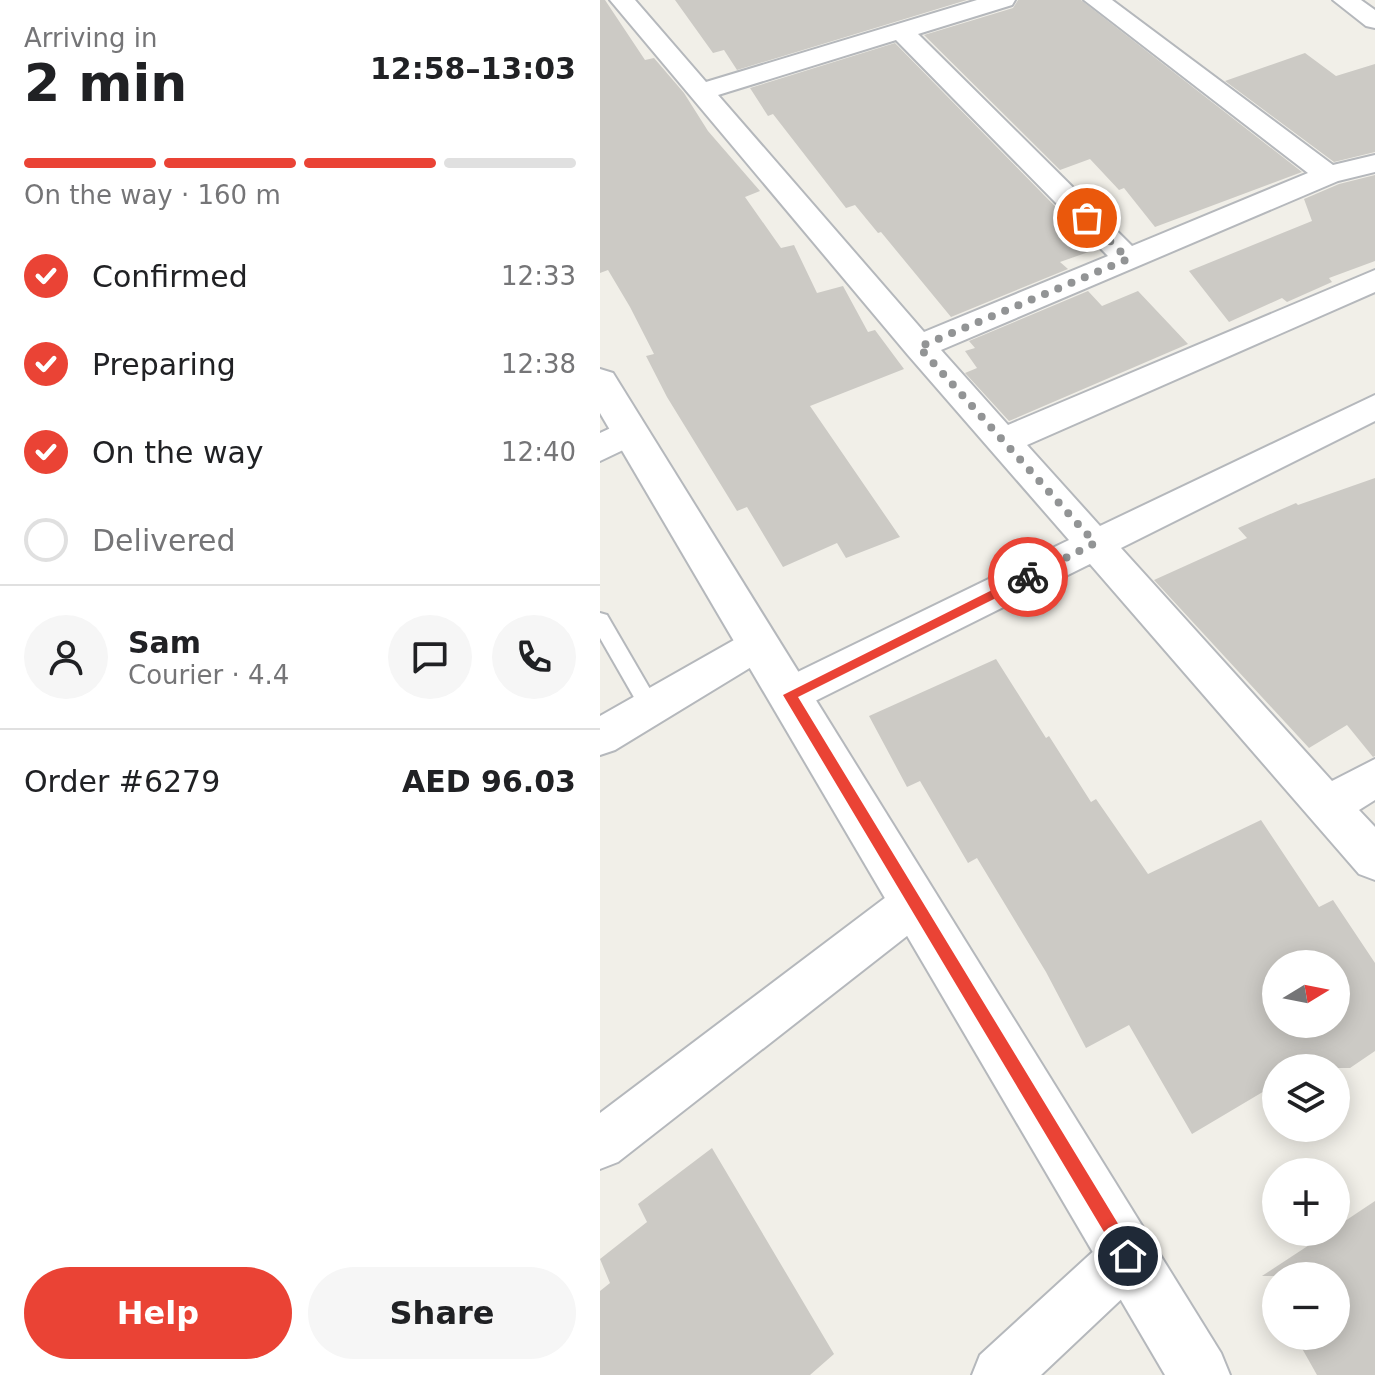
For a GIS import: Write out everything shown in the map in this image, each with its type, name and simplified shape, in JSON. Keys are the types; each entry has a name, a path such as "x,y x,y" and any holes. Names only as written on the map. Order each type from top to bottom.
{"street":[{"path":"622,0 919,347 1375,859"},
{"path":"700,92 1003,0"},
{"path":"1096,0 1328,175"},
{"path":"1345,0 1375,21"},
{"path":"901,31 1128,259"},
{"path":"919,347 1328,175 1375,163"},
{"path":"1005,440 1375,280"},
{"path":"600,382 615,440 757,643 1199,1375"},
{"path":"789,695 1375,407"},
{"path":"600,737 757,643"},
{"path":"1329,805 1375,778"},
{"path":"600,1144 914,903"},
{"path":"1000,1375 1128,1256"}],"lane":[{"path":"600,621 650,707"}],"building":[{"path":"600,0 605,0 645,60 654,58 684,93 708,131 760,191 745,197 781,248 794,245 817,293 843,286 868,332 875,330 904,369 810,406 900,537 846,558 837,543 783,567 747,507 737,511 667,397 646,356 654,354 630,307 608,270 600,273"},
{"path":"675,0 967,0 737,70 724,50 713,53"},
{"path":"1018,0 1081,0 1302,172 1155,227 1124,188 1119,190 1090,159 1060,170 924,35 1013,8"},
{"path":"895,43 1097,249 1060,262 1068,269 951,317 855,205 846,208 773,114 768,116 750,88"},
{"path":"1305,53 1336,76 1375,64 1375,152 1334,162 1225,81"},
{"path":"1375,175 1375,261 1329,278 1332,282 1287,302 1282,298 1229,322 1189,271 1312,221 1304,199 1339,184"},
{"path":"1088,291 1102,306 1138,291 1188,344 1009,421 965,373 977,368 965,351 975,348 969,341"},
{"path":"1375,478 1373,757 1347,725 1309,748 1154,580 1247,538 1238,528 1296,503 1298,505"},
{"path":"996,659 1091,802 1096,799 1148,874 1261,820 1319,907 1333,900 1375,963 1375,1051 1350,1068 1350,1054 1262,1054 1262,1092 1192,1134 1129,1025 1086,1048 1046,972 977,858 968,863 920,781 907,787 869,716"},
{"path":"712,1148 834,1354 810,1375 600,1375 600,1291 610,1283 600,1259 647,1222 638,1204"},
{"path":"1375,1201 1375,1375 1317,1375 1303,1350 1350,1350 1350,1262 1283,1262 1308,1246 1350,1246 1350,1218"}],"way so far":[{"path":"1028,577 1095,543 919,347 1128,259 1087,218"}],"route":[{"path":"1028,577 789,695 1128,1256"}]}
